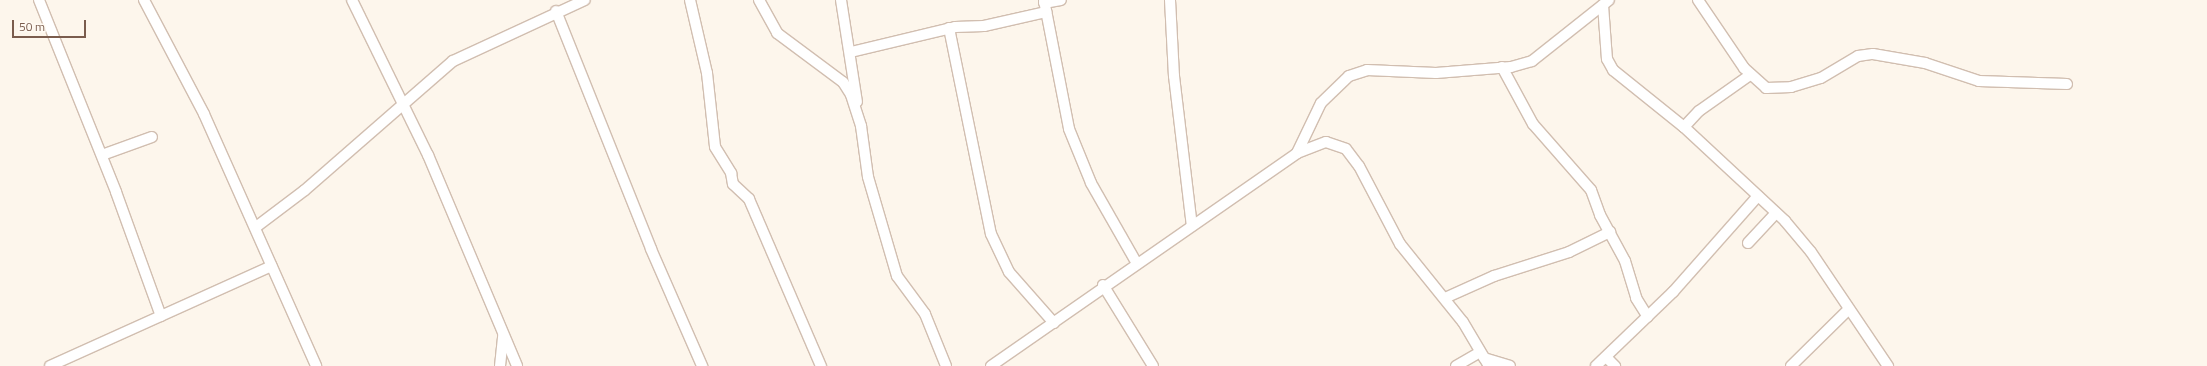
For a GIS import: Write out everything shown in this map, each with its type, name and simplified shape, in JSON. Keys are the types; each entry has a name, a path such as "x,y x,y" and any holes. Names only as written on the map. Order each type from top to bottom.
{"street":[{"path":"39,0 102,156 161,316"},
{"path":"144,0 204,114 256,226 271,266 314,365"},
{"path":"352,0 404,102 517,366"},
{"path":"256,226 305,190 404,102 454,61 556,11 585,0"},
{"path":"690,0 707,73 715,147 731,173 733,184 749,199 821,366"},
{"path":"758,0 778,33 843,82 861,126"},
{"path":"840,0 851,52 868,177 898,276 906,293 925,314 946,366"},
{"path":"851,52 948,28 984,26 1061,0"},
{"path":"1170,0 1174,76 1192,226"},
{"path":"1698,0 1750,75 1766,88 1792,87 1821,78 1858,56 1873,54 1925,63 1979,81 2067,84"},
{"path":"1297,153 1321,103 1350,76 1367,70 1436,73 1502,67 1532,61 1603,3"},
{"path":"1603,3 1607,59 1613,70 1684,128 1776,213 1811,252 1848,310 1888,366"},
{"path":"1044,5 1068,129 1091,183 1136,262"},
{"path":"556,11 651,249 702,366"},
{"path":"948,28 991,234 1009,272 1054,323"},
{"path":"1502,67 1533,124 1585,179 1625,261 1636,298 1648,317"},
{"path":"1684,128 1699,111 1750,75"},
{"path":"102,156 152,137"},
{"path":"991,366 1054,323 1103,285 1136,262 1192,226 1297,153 1326,142 1346,149 1400,244 1445,298 1484,359"},
{"path":"1596,366 1648,317 1758,196"},
{"path":"1748,243 1776,213"},
{"path":"1445,298 1494,276 1569,252 1610,232"},
{"path":"50,366 271,266"},
{"path":"1103,285 1153,366"},
{"path":"1791,366 1848,310"},
{"path":"500,366 503,333"},
{"path":"1606,357 1615,366"},
{"path":"1456,366 1484,359 1510,366"}]}
